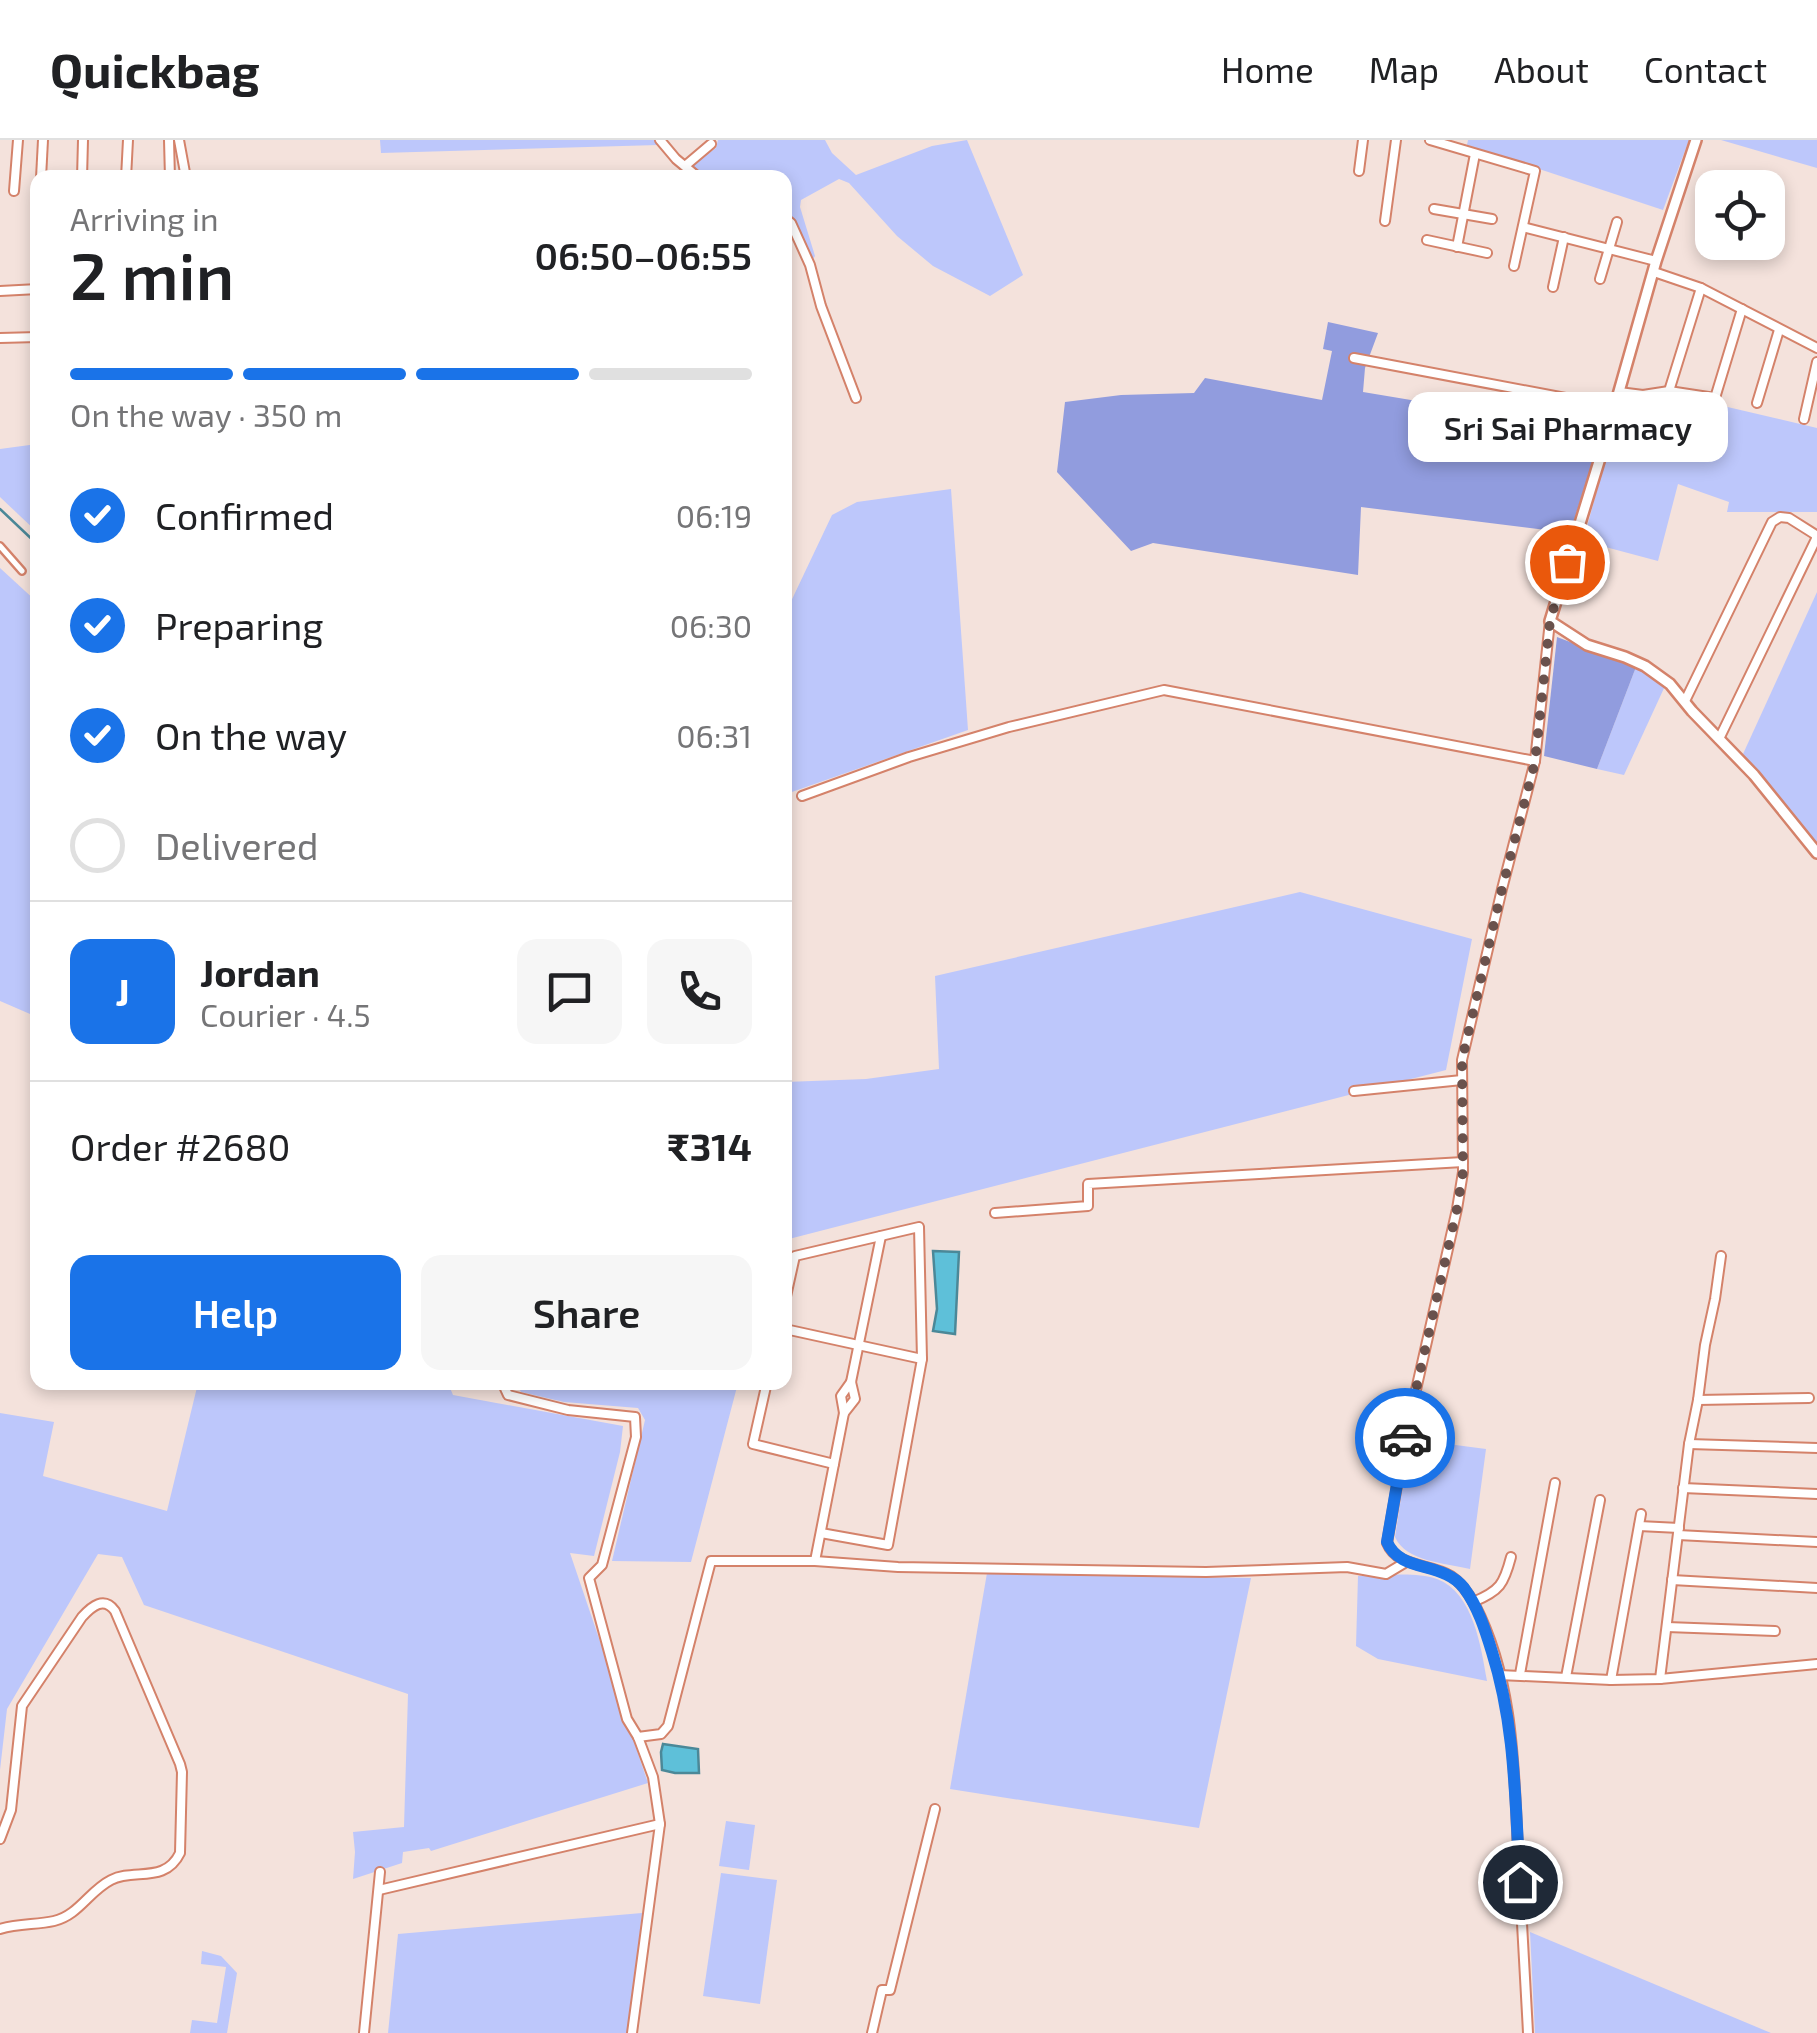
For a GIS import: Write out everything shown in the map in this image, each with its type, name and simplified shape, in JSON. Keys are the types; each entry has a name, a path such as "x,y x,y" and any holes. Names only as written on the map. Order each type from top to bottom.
{"street":[{"path":"14,191 18,140"},
{"path":"41,170 43,140"},
{"path":"82,170 83,140"},
{"path":"126,170 128,140"},
{"path":"169,140 170,170"},
{"path":"179,140 185,170"},
{"path":"660,140 690,170"},
{"path":"1359,171 1363,140"},
{"path":"1385,221 1396,140"},
{"path":"1430,140 1535,172 1514,266"},
{"path":"1528,2033 1513,1746 1499,1674 1481,1618 1460,1583 1433,1568 1406,1562 1391,1552 1387,1542 1406,1434 1457,1209 1462,1162 1462,1060 1535,762 1550,621 1696,140"},
{"path":"685,166 712,144"},
{"path":"1458,246 1475,154"},
{"path":"1434,210 1492,220"},
{"path":"1600,279 1616,222"},
{"path":"792,225 810,265 856,398"},
{"path":"1523,227 1608,248 1655,266 1817,348"},
{"path":"1553,287 1564,237"},
{"path":"1427,240 1487,254"},
{"path":"1669,391 1701,288"},
{"path":"0,291 30,289"},
{"path":"1619,392 1642,396 1669,391 1715,398 1742,309"},
{"path":"1758,403 1779,330"},
{"path":"0,338 30,336"},
{"path":"1354,358 1613,408"},
{"path":"1804,420 1817,362"},
{"path":"1685,701 1772,522 1780,517 1790,518 1816,535 1718,738"},
{"path":"0,546 22,570"},
{"path":"1550,621 1587,645 1645,666 1670,684 1754,774 1817,853"},
{"path":"802,796 909,757 1009,727 1164,690 1535,762"},
{"path":"1354,1091 1462,1080"},
{"path":"995,1212 1088,1206 1088,1184 1462,1162"},
{"path":"792,1270 795,1256 919,1227 922,1359 888,1545 821,1533"},
{"path":"815,1562 844,1413 855,1399 851,1382 881,1236"},
{"path":"1660,1679 1689,1444 1721,1256"},
{"path":"792,1331 922,1359"},
{"path":"505,1390 508,1396 568,1410 635,1418 636,1436 602,1566 589,1578 627,1719 653,1777 660,1824 632,2033"},
{"path":"765,1390 753,1444 834,1464"},
{"path":"1698,1400 1809,1398"},
{"path":"1689,1444 1817,1448"},
{"path":"1520,1674 1555,1483"},
{"path":"1683,1488 1817,1494"},
{"path":"1566,1677 1600,1500"},
{"path":"1612,1680 1641,1514"},
{"path":"1639,1526 1817,1542"},
{"path":"1473,1602 1488,1596 1505,1580 1510,1557"},
{"path":"638,1737 661,1734 668,1726 711,1561 1206,1572 1346,1567 1386,1574 1406,1562"},
{"path":"1672,1580 1817,1588"},
{"path":"0,1838 11,1810 22,1706 92,1605 110,1604 180,1764 180,1853 174,1865 160,1872 114,1878 71,1914 0,1929"},
{"path":"1666,1627 1775,1632"},
{"path":"1499,1674 1660,1679 1817,1664"},
{"path":"872,2033 882,1990 890,1990 935,1809"},
{"path":"379,1890 660,1824"},
{"path":"364,2033 380,1872"}],"shaded area":[{"path":"380,140 656,140 658,145 381,153"},
{"path":"718,140 825,140 832,153 856,175 932,146 967,140 1023,275 990,296 933,266 897,236 849,183 839,179 801,200 815,256 811,262 792,219 792,170 692,168 716,148"},
{"path":"1468,140 1689,140 1663,210 1467,145"},
{"path":"1721,140 1817,140 1817,168"},
{"path":"1328,322 1378,333 1365,368 1363,392 1602,432 1570,533 1361,507 1358,575 1153,543 1131,551 1057,472 1065,402 1121,395 1194,393 1205,378 1322,400 1332,351 1323,349"},
{"path":"1672,394 1817,428 1817,512 1727,512 1729,502 1678,484 1658,561 1583,541 1622,400 1634,397 1652,401"},
{"path":"30,445 30,525 0,497 0,449"},
{"path":"951,489 968,730 792,792 792,599 832,515 857,502"},
{"path":"0,568 30,596 30,1014 0,1001"},
{"path":"1817,592 1817,843 1743,754"},
{"path":"1557,637 1636,667 1597,769 1544,756"},
{"path":"1636,667 1665,686 1624,775 1597,769"},
{"path":"1300,892 1472,939 1446,1070 792,1238 792,1082 866,1079 939,1069 935,976"},
{"path":"933,1251 959,1252 955,1334 933,1331 937,1309"},
{"path":"196,1390 451,1390 453,1395 623,1426 594,1556 570,1553 648,1783 431,1851 429,1848 403,1852 402,1863 353,1879 353,1832 404,1827 408,1694 144,1605 122,1557 98,1554 7,1709 0,1770 0,1413 54,1422 43,1476 167,1511"},
{"path":"736,1390 691,1562 612,1561 645,1420 638,1408 564,1402 521,1392"},
{"path":"1410,1439 1486,1449 1470,1569 1417,1557 1395,1537"},
{"path":"987,1573 1251,1578 1199,1828 950,1789"},
{"path":"1418,1575 1450,1586 1474,1623 1487,1681 1378,1659 1356,1646 1358,1576"},
{"path":"663,1744 698,1749 699,1773 662,1770"},
{"path":"726,1821 755,1825 749,1870 719,1866"},
{"path":"721,1873 777,1880 760,2004 703,1996"},
{"path":"642,1913 629,2033 388,2033 398,1934"},
{"path":"1530,1932 1771,2033 1535,2033"},
{"path":"202,1951 221,1956 237,1973 227,2033 190,2033 192,2020 217,2023 226,1967 201,1964"}],"waterway":[{"path":"0,509 30,537"}],"way so far":[{"path":"1405,1438 1463,1172 1462,1060 1535,762 1550,621 1567,562"}],"place":[{"name":"Sri Sai Pharmacy","path":"1567,562"}],"route":[{"path":"1405,1438 1387,1542 1391,1552 1406,1562 1433,1568 1460,1583 1481,1618 1499,1674 1513,1746 1520,1882"}]}
